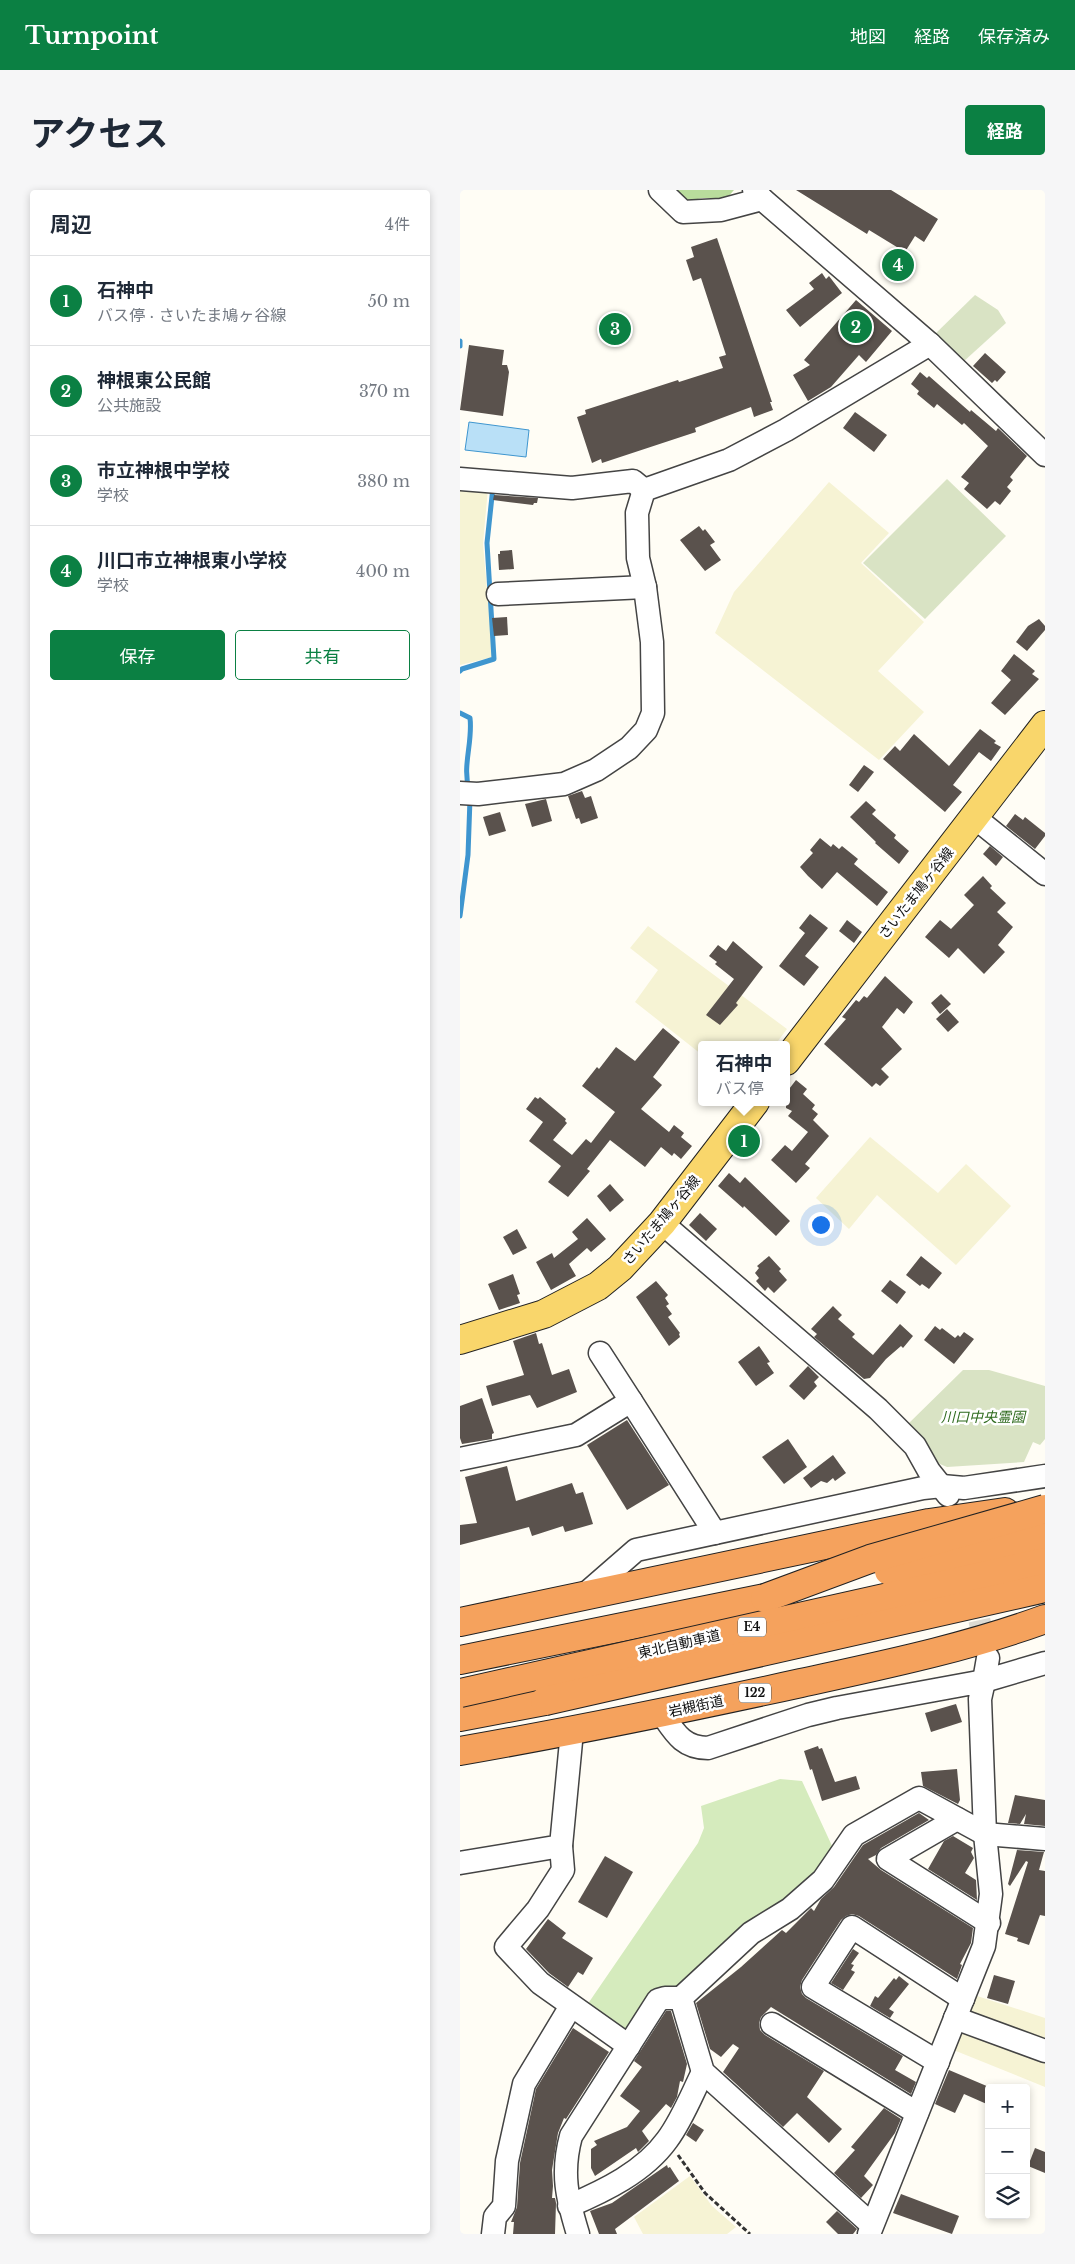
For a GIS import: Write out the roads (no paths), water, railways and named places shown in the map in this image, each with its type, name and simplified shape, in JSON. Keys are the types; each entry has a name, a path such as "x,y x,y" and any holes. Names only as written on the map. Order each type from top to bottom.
{"highway":[{"path":"460,1622 928,1523 1045,1508"},
{"path":"765,1598 870,1559 1045,1508"},
{"name":"東北自動車道","path":"460,1660 765,1598 1045,1537"},
{"name":"東北自動車道","path":"460,1693 1045,1562"},
{"path":"460,1717 546,1701 1045,1588"},
{"path":"546,1701 603,1695 769,1668 1045,1607"},
{"name":"岩槻街道","path":"460,1751 662,1714 956,1647 1006,1633 1045,1619"}],"main road":[{"name":"さいたま鳩ヶ谷線","path":"790,1056 1045,725"},
{"name":"さいたま鳩ヶ谷線","path":"460,1340 544,1314 598,1286 620,1268 662,1223 752,1106"}],"street":[{"path":"660,190 683,212 721,210 758,195 930,344 1045,455"},
{"path":"644,490 729,460 786,430 930,344"},
{"path":"460,479 572,488 633,481 644,490"},
{"path":"460,793 478,794 564,784 596,770 629,748 646,730 653,712 652,642 645,588 638,558 637,513 644,490"},
{"path":"498,594 645,588"},
{"path":"974,817 1045,874"},
{"path":"662,1223 878,1409 915,1446 930,1471 947,1493"},
{"path":"600,1353 715,1533"},
{"path":"460,1459 576,1435 631,1401"},
{"path":"582,1597 636,1550 715,1533 947,1493 964,1488 1045,1476"},
{"path":"681,1998 703,2072 871,2230 984,1946 989,1923 991,1894 985,1834 980,1698 988,1658"},
{"path":"662,1714 675,1734 685,1742 695,1748 708,1748 830,1710 984,1681 1045,1663"},
{"path":"572,1731 561,1846 562,1870 538,1909 506,1947 540,1983 629,2046"},
{"path":"578,2234 569,2206 564,2177 566,2152 571,2136 658,2000 681,1998 751,1933 790,1908 823,1880 854,1835 920,1798 985,1834 1045,1839"},
{"path":"957,1819 888,1859 989,1923"},
{"path":"460,1863 561,1846"},
{"path":"938,2062 813,1987 852,1927 959,2009 1045,2051"},
{"path":"493,2234 495,2217 504,2206 507,2161 524,2084 571,2006"},
{"path":"772,2024 917,2113"},
{"path":"569,2206 602,2192 640,2168 667,2140 703,2072"}],"water":[{"path":"469,422 529,430 526,457 465,450"}],"waterway":[{"path":"460,341 460,346"},
{"path":"460,671 494,659 487,543 493,487"},
{"path":"460,713 470,718 471,727 467,763 469,789"},
{"path":"460,916 468,855 470,799"}],"tunnel":[{"path":"972,1588 987,1654"}],"place":[{"name":"川口市立神根東小学校","path":"898,265"},
{"name":"神根東公民館","path":"856,327"},
{"name":"市立神根中学校","path":"615,329"},
{"name":"石神中","path":"744,1141"}],"park label":[{"name":"川口中央霊園","path":"983,1417"}]}
